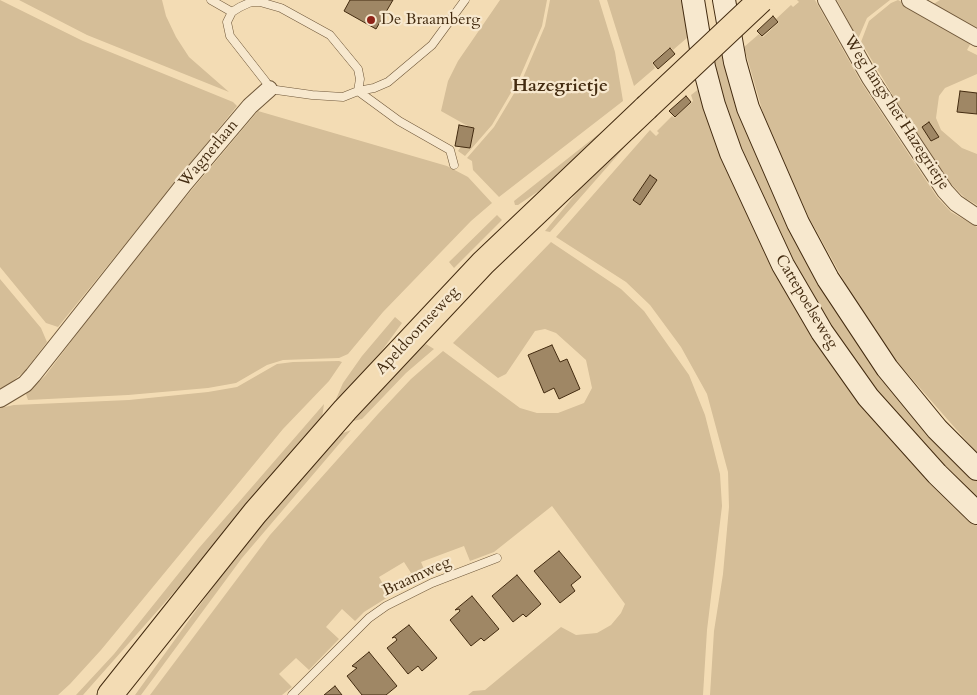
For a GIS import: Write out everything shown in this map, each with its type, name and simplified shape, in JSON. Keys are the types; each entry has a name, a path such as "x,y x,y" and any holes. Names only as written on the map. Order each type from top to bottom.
{"main road":[{"name":"Apeldoornseweg","path":"110,695 255,513 351,404 483,263 761,0"}],"street":[{"name":"Cattepoelseweg","path":"693,0 714,105 734,161 779,257 822,332 856,382 937,474 977,513"},
{"name":"Cattepoelseweg","path":"724,0 729,34 740,81 759,135 798,223 828,279 887,368 937,429 977,469"},
{"name":"Weg langs het Hazegrietje","path":"826,0 870,78 944,191 956,204 977,217"},
{"path":"910,0 977,38"},
{"path":"702,51 729,34"},
{"name":"Wagnerlaan","path":"0,399 25,384 34,375 185,184 250,106 269,89"}],"lane":[{"path":"211,0 232,12"},
{"path":"358,91 360,79 358,69 330,35 271,4 251,2 232,12 227,22 230,36 266,82 269,89 312,96 342,97 388,82 432,45 465,0"},
{"path":"358,91 399,121 450,150 454,165"},
{"name":"Braamweg","path":"292,695 369,618 386,606 432,583 497,558"}],"shaded area":[{"path":"0,0 83,41 233,102 237,106 58,327 46,323 0,267"},
{"path":"19,0 162,0 166,16 176,37 189,57 229,92 87,35"},
{"path":"500,0 547,0 542,26 519,79 492,125 465,156 458,151 473,129 441,111 448,81 458,61"},
{"path":"550,0 599,0 615,52 623,101 499,197 473,170 472,161 467,158 494,127 522,80 545,26"},
{"path":"607,0 682,0 688,37 673,50 670,47 652,63 655,68 634,86"},
{"path":"797,0 815,0 861,82 937,197 951,212 977,227 977,453 898,363 856,303 807,214 765,120 744,47 759,34 763,37 779,22 776,19 791,5 793,7 799,2"},
{"path":"837,0 890,0 867,18 858,39"},
{"path":"898,0 972,41 967,50 977,55 977,74 945,88 939,96 936,118 941,130 962,148 977,154 977,205 965,198 952,185 910,124 861,42 869,21 891,3"},
{"path":"940,0 977,0 977,32 930,6"},
{"path":"726,48 792,226 977,478 977,501 899,420 847,354 795,268 734,136 712,56"},
{"path":"700,88 747,213 949,500 977,526 977,695 710,695 714,631 723,574 729,507 728,472 707,394 681,347 650,305 626,282 556,237 650,130 656,136 659,133 657,131 672,116 675,118 693,101 691,95"},
{"path":"258,111 447,166 468,177 492,203 471,221 383,312 348,354 339,358 283,360 267,365 236,383 208,388 128,395 28,400 26,394 45,376 132,261"},
{"path":"619,118 555,180 518,205 515,205 514,201"},
{"path":"638,132 550,232 545,231 589,178"},
{"path":"497,215 502,220 454,268 449,262"},
{"path":"551,242 621,289 644,311 689,375 705,415 720,474 722,506 707,630 703,695 468,695 473,691 485,690 561,627 576,635 597,633 611,625 621,613 625,604 552,506 494,552 470,561 464,546 421,562 427,576 405,587 401,580 411,573 404,562 379,577 386,589 397,582 401,589 364,612 355,621 342,609 326,627 339,639 309,670 296,658 279,674 292,687 282,695 150,695 270,535 378,414 411,379 443,351 520,408 537,413 558,413 584,403 592,388 586,360 556,333 545,329 535,331 506,374 498,378 453,343"},
{"path":"0,279 41,328 47,342 25,371 0,389"},
{"path":"395,317 402,323 370,367 333,406 343,383 362,356"},
{"path":"426,344 434,349 406,373 362,419 349,422 406,359"},
{"path":"342,362 329,381 283,429 101,650 70,684 58,695 0,695 0,408 14,405 129,400 208,392 237,387 277,364"},
{"path":"324,404 322,418 206,556 83,695 76,695 114,654 199,548"},
{"path":"351,430 242,558 141,695 135,695 257,526 338,435"}],"building":[{"name":"De Braamberg","path":"350,0 393,0 376,29 344,11"},
{"path":"773,16 778,22 762,36 757,31"},
{"path":"670,48 675,54 658,69 653,63"},
{"path":"960,91 977,93 977,114 957,112"},
{"path":"686,96 691,102 675,117 669,111"},
{"path":"929,122 939,137 931,141 922,127"},
{"path":"459,125 474,128 470,148 455,146"},
{"path":"650,175 657,180 640,205 633,200"},
{"path":"552,345 560,362 567,359 580,389 559,399 554,388 544,393 528,355"},
{"path":"559,551 581,577 571,585 575,591 560,603 534,571"},
{"path":"517,575 541,604 526,617 523,614 513,622 492,596"},
{"path":"472,596 499,629 484,641 481,638 471,646 450,620 460,611 459,609 455,610"},
{"path":"409,625 437,658 422,671 418,666 408,674 387,648 397,640 395,637 392,638"},
{"path":"369,652 397,686 386,695 362,695 347,676 357,668 352,666"},
{"path":"335,686 342,695 324,695"}],"place":[{"name":"De Braamberg","path":"371,20"}],"district":[{"name":"Hazegrietje","path":"560,87"}]}
